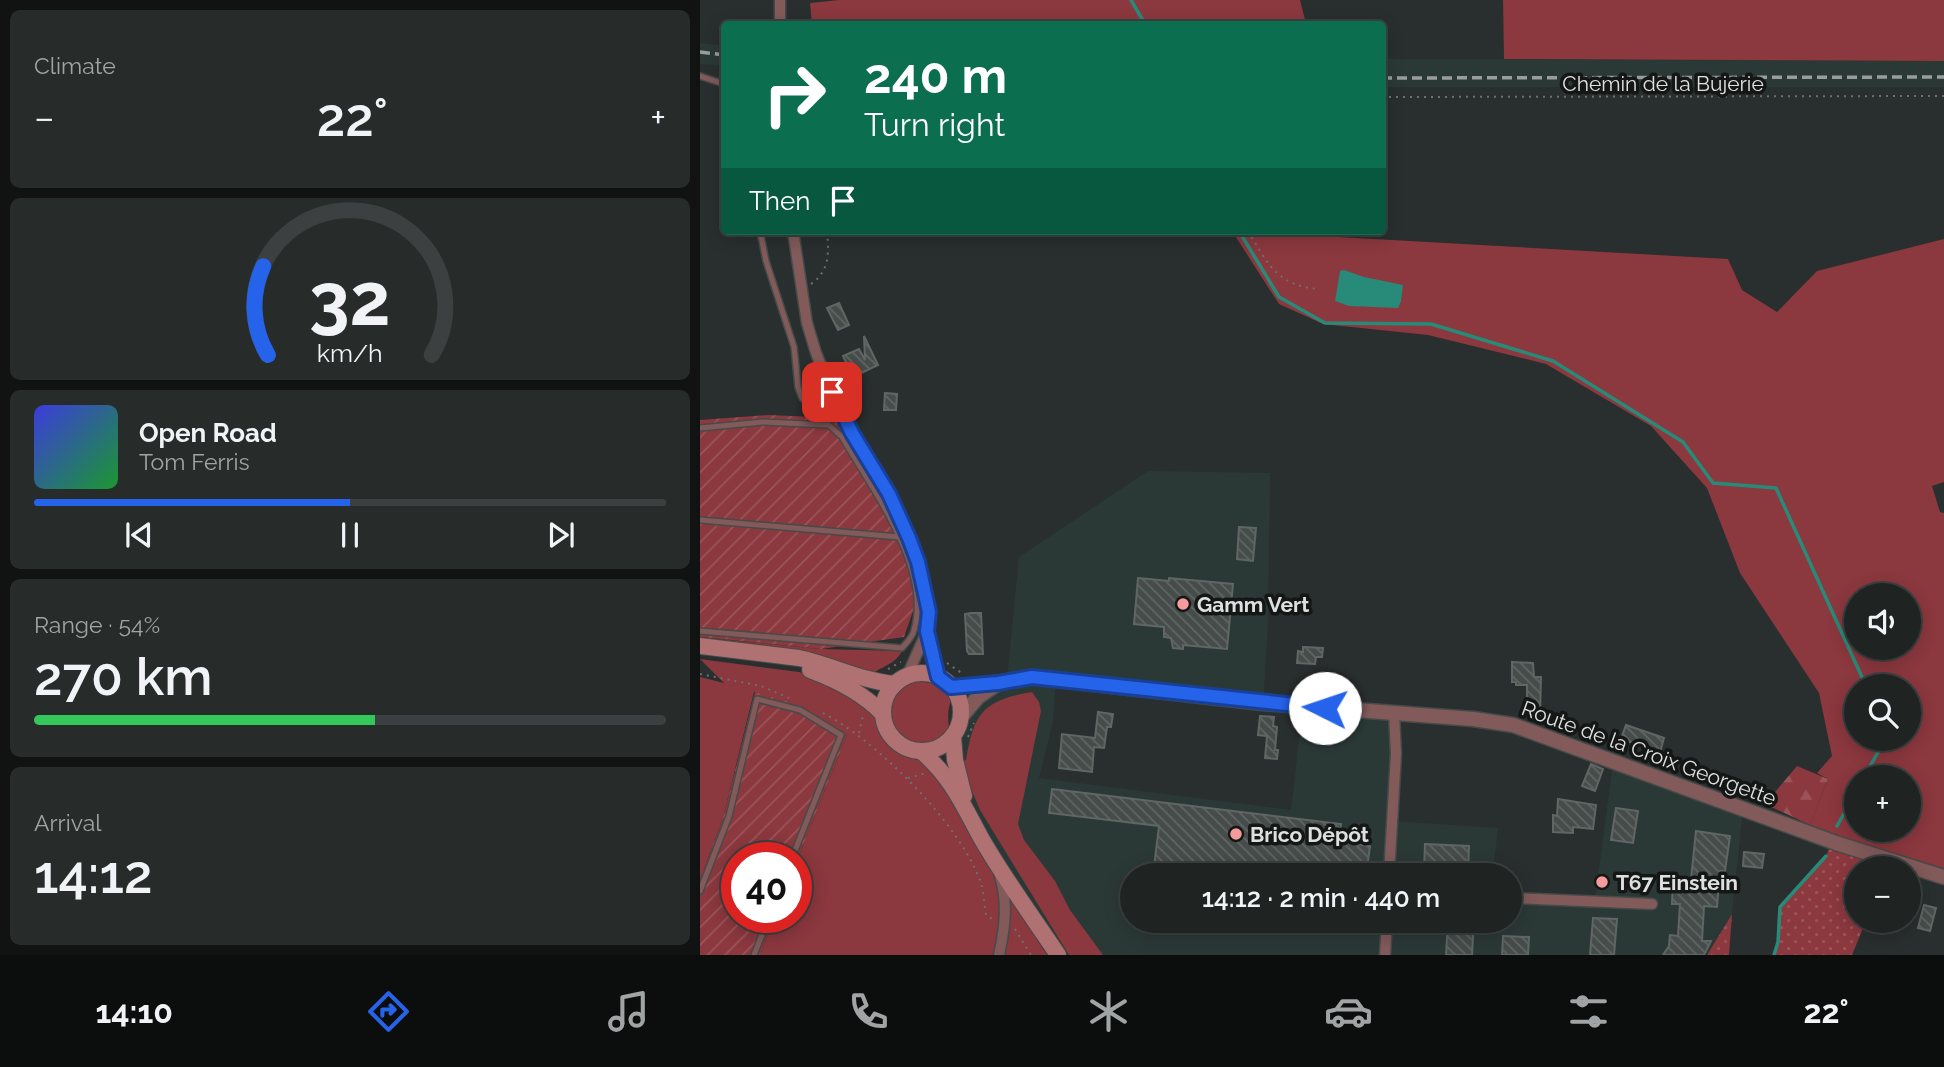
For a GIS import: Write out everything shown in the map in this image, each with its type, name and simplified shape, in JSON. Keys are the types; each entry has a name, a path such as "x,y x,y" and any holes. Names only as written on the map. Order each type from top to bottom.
{"main road":[{"path":"700,646 814,661 873,682 925,673 938,677 951,687 969,716 955,760 967,808"},
{"path":"700,655 808,670 846,686 883,714"},
{"path":"896,676 886,697 883,714 886,727 898,743 913,751 922,752 959,741"},
{"path":"922,752 940,768 967,808 997,863 1058,955"}],"street":[{"path":"780,0 780,21"},
{"path":"794,235 801,289 816,353 837,405 889,494 918,562 929,612 927,631 938,677"},
{"path":"896,676 927,631"},
{"name":"Route de la Croix Georgette","path":"951,687 1032,677 1513,725 1836,843 1944,877"},
{"name":"Route de la Croix Georgette","path":"969,716 978,697 998,683"},
{"path":"1390,863 1396,754 1394,713"},
{"path":"997,863 1005,898 1006,925 999,955"},
{"path":"1522,899 1652,904"},
{"path":"1385,955 1386,933"}],"lane":[{"path":"700,76 721,83"},
{"path":"761,235 766,261 794,347 798,387 802,398 809,405 818,408 837,405"},
{"path":"700,428 763,422 829,425 842,437 899,537 918,593 914,632 902,648 700,631"},
{"path":"700,520 899,537"},
{"path":"700,891 729,816 757,699 800,710 841,735 798,842"},
{"path":"754,955 763,933"}],"path":[{"name":"Chemin de la Bujerie","path":"1386,97 1944,96"},
{"path":"801,289 815,281 827,266 827,235"},
{"path":"1251,235 1278,275 1292,285 1319,289"},
{"path":"896,676 905,658"},
{"path":"943,659 963,674"},
{"path":"700,674 761,686 797,701"},
{"path":"819,711 858,736 907,779 954,834 969,857 982,886 986,915 1015,930 1031,955"},
{"path":"858,736 864,719 863,711"},
{"path":"959,741 969,716"},
{"path":"907,779 925,773"}],"shaded area":[{"path":"700,43 721,46 721,66 700,64"},
{"path":"1386,59 1944,61 1944,87 1386,87"},
{"path":"1340,271 1403,285 1398,308 1349,306 1335,301"},
{"path":"1148,471 1270,473 1268,624 1263,703 1056,679 1053,721 1039,778 1291,810 1303,706 1394,713 1392,821 1498,828 1494,863 1120,863 1120,933 1522,933 1522,898 1595,901 1613,762 1743,809 1732,914 1707,955 1065,955 1000,854 969,797 958,744 973,709 1007,680 1019,557"}],"green space":[{"path":"839,0 1300,0 1305,21 812,21 810,3"},
{"path":"1503,0 1944,0 1944,61 1504,59"},
{"path":"1235,235 1303,235 1728,259 1742,290 1777,312 1817,271 1944,239 1944,482 1932,486 1940,512 1944,513 1944,877 1921,869 1921,856 1880,856 1807,832 1828,779 1817,773 1832,756 1819,693 1740,573 1707,488 1651,426 1546,364 1428,335 1323,324 1279,304"},
{"path":"769,415 835,418 885,502 909,556 920,591 904,637 821,649 700,637 700,420"},
{"path":"715,639 821,649 902,651 896,659 870,676 810,655"},
{"path":"700,659 799,672 827,681 872,710 881,733 894,748 933,765 982,848 997,882 1000,911 993,955 760,955 769,933 812,933 812,842 804,842 847,735 754,692 724,814 700,880 700,677 724,683"},
{"path":"919,681 937,684 952,698 948,714 950,730 934,742 918,745 905,739 895,729 890,715 892,701 901,689"},
{"path":"755,692 802,706 847,735 804,842 721,842 721,933 769,933 760,955 700,955 700,880 724,814"},
{"path":"1032,692 1041,711 1018,824 1024,840 1055,881 1070,910 1103,955 1069,955 980,810 960,763 966,760 973,730 984,711 1003,699"},
{"path":"1797,766 1828,779 1810,825 1765,804"},
{"path":"1832,841 1876,856 1844,856 1844,933 1861,933 1852,955 1774,955 1778,942 1780,907 1826,856"},
{"path":"1009,900 1016,904 1026,917 1048,955 1002,955 1010,928"},
{"path":"1732,914 1729,955 1707,955"}],"building":[{"path":"839,303 849,325 838,330 827,308"},
{"path":"864,336 878,365 853,377 843,356 859,349 865,360"},
{"path":"885,393 897,394 896,410 884,410"},
{"path":"1239,527 1256,528 1253,561 1237,559"},
{"name":"Gamm Vert","path":"1138,578 1233,584 1227,649 1183,645 1183,649 1173,648 1171,638 1164,637 1164,627 1134,624"},
{"path":"981,613 983,654 969,654 967,651 965,614"},
{"path":"1303,647 1323,648 1322,657 1316,657 1315,664 1297,663 1298,651 1303,652"},
{"path":"1512,662 1533,663 1534,677 1541,677 1540,715 1527,715 1527,685 1516,685 1516,682 1512,682"},
{"path":"1098,712 1113,714 1111,727 1107,727 1104,748 1094,747 1092,772 1059,768 1062,734 1095,738"},
{"path":"1260,716 1274,717 1273,726 1277,727 1277,759 1265,758 1267,736 1258,735"},
{"path":"1626,725 1664,738 1660,753 1621,739"},
{"path":"1591,764 1603,769 1595,791 1582,786"},
{"name":"Brico Dépôt","path":"1052,789 1341,824 1339,842 1370,846 1368,863 1154,863 1159,826 1049,813"},
{"path":"1558,799 1596,805 1593,829 1573,827 1573,833 1553,832 1553,815 1557,816"},
{"path":"1616,808 1638,811 1633,843 1611,840"},
{"path":"1696,831 1730,836 1725,871 1720,871 1717,907 1704,906 1702,941 1711,941 1704,955 1663,955 1669,946 1670,935 1678,936 1680,904 1672,904 1673,878 1691,879"},
{"path":"1425,844 1469,846 1468,863 1424,863"},
{"path":"1744,852 1764,854 1762,868 1743,866"},
{"path":"1924,905 1936,908 1930,931 1921,929"},
{"path":"1593,918 1617,919 1614,955 1590,955"},
{"path":"1447,933 1473,933 1472,955 1446,955"},
{"path":"1503,936 1529,937 1528,955 1502,955"}],"waterway":[{"path":"1131,0 1143,21"},
{"path":"1241,235 1279,297 1325,323 1431,324 1553,361 1683,442 1713,483 1776,488 1861,674"},
{"path":"1871,765 1879,751"},
{"path":"1837,826 1844,814"},
{"path":"1774,955 1778,942 1780,907 1826,856"}],"railway":[{"path":"700,52 721,55"},
{"path":"1386,78 1944,77"}],"place":[{"name":"Gamm Vert","path":"1183,604"},
{"name":"Brico Dépôt","path":"1236,834"},
{"name":"T67 Einstein","path":"1602,882"}],"route":[{"path":"832,392 852,433 889,494 909,538 918,562 929,612 927,631 938,677 951,687 1032,677 1325,708"}]}
